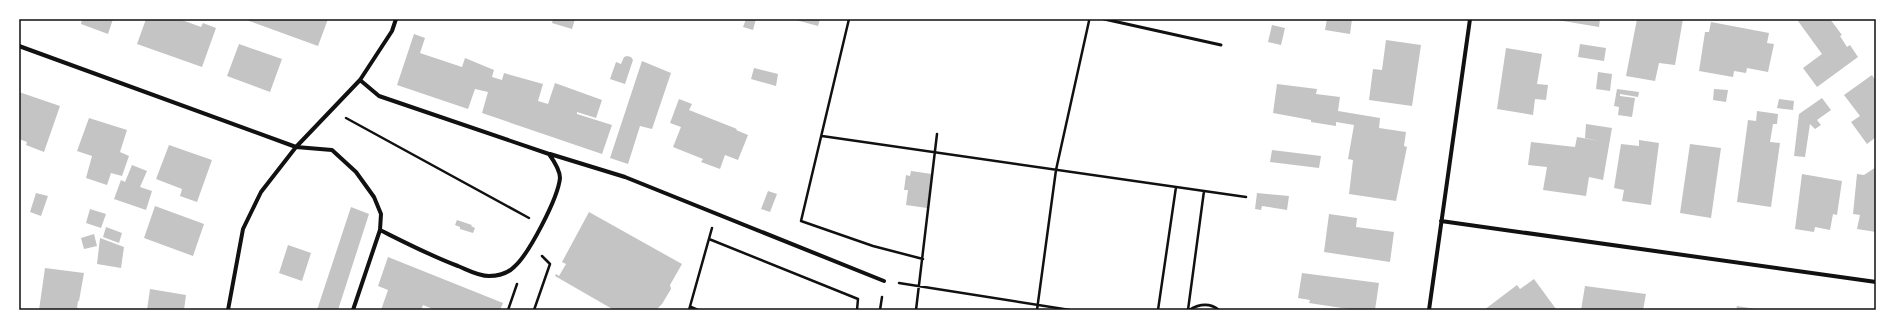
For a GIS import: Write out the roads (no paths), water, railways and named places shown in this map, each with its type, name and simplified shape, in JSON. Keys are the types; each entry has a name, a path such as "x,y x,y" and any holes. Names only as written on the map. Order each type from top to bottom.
{"street":[{"path":"228,310 243,229 261,192 296,147 360,80 392,31 396,19"},
{"path":"1429,310 1470,19"},
{"path":"19,46 296,147 332,150 356,172 374,197 381,214 380,230 353,310"},
{"path":"360,80 379,96 549,154 625,177 884,281"},
{"path":"380,230 440,259 478,274 499,276 508,272 520,262 542,225 557,192 560,177 556,165 549,154"},
{"path":"1441,221 1876,282"}],"lane":[{"path":"1104,19 1221,45"}]}
